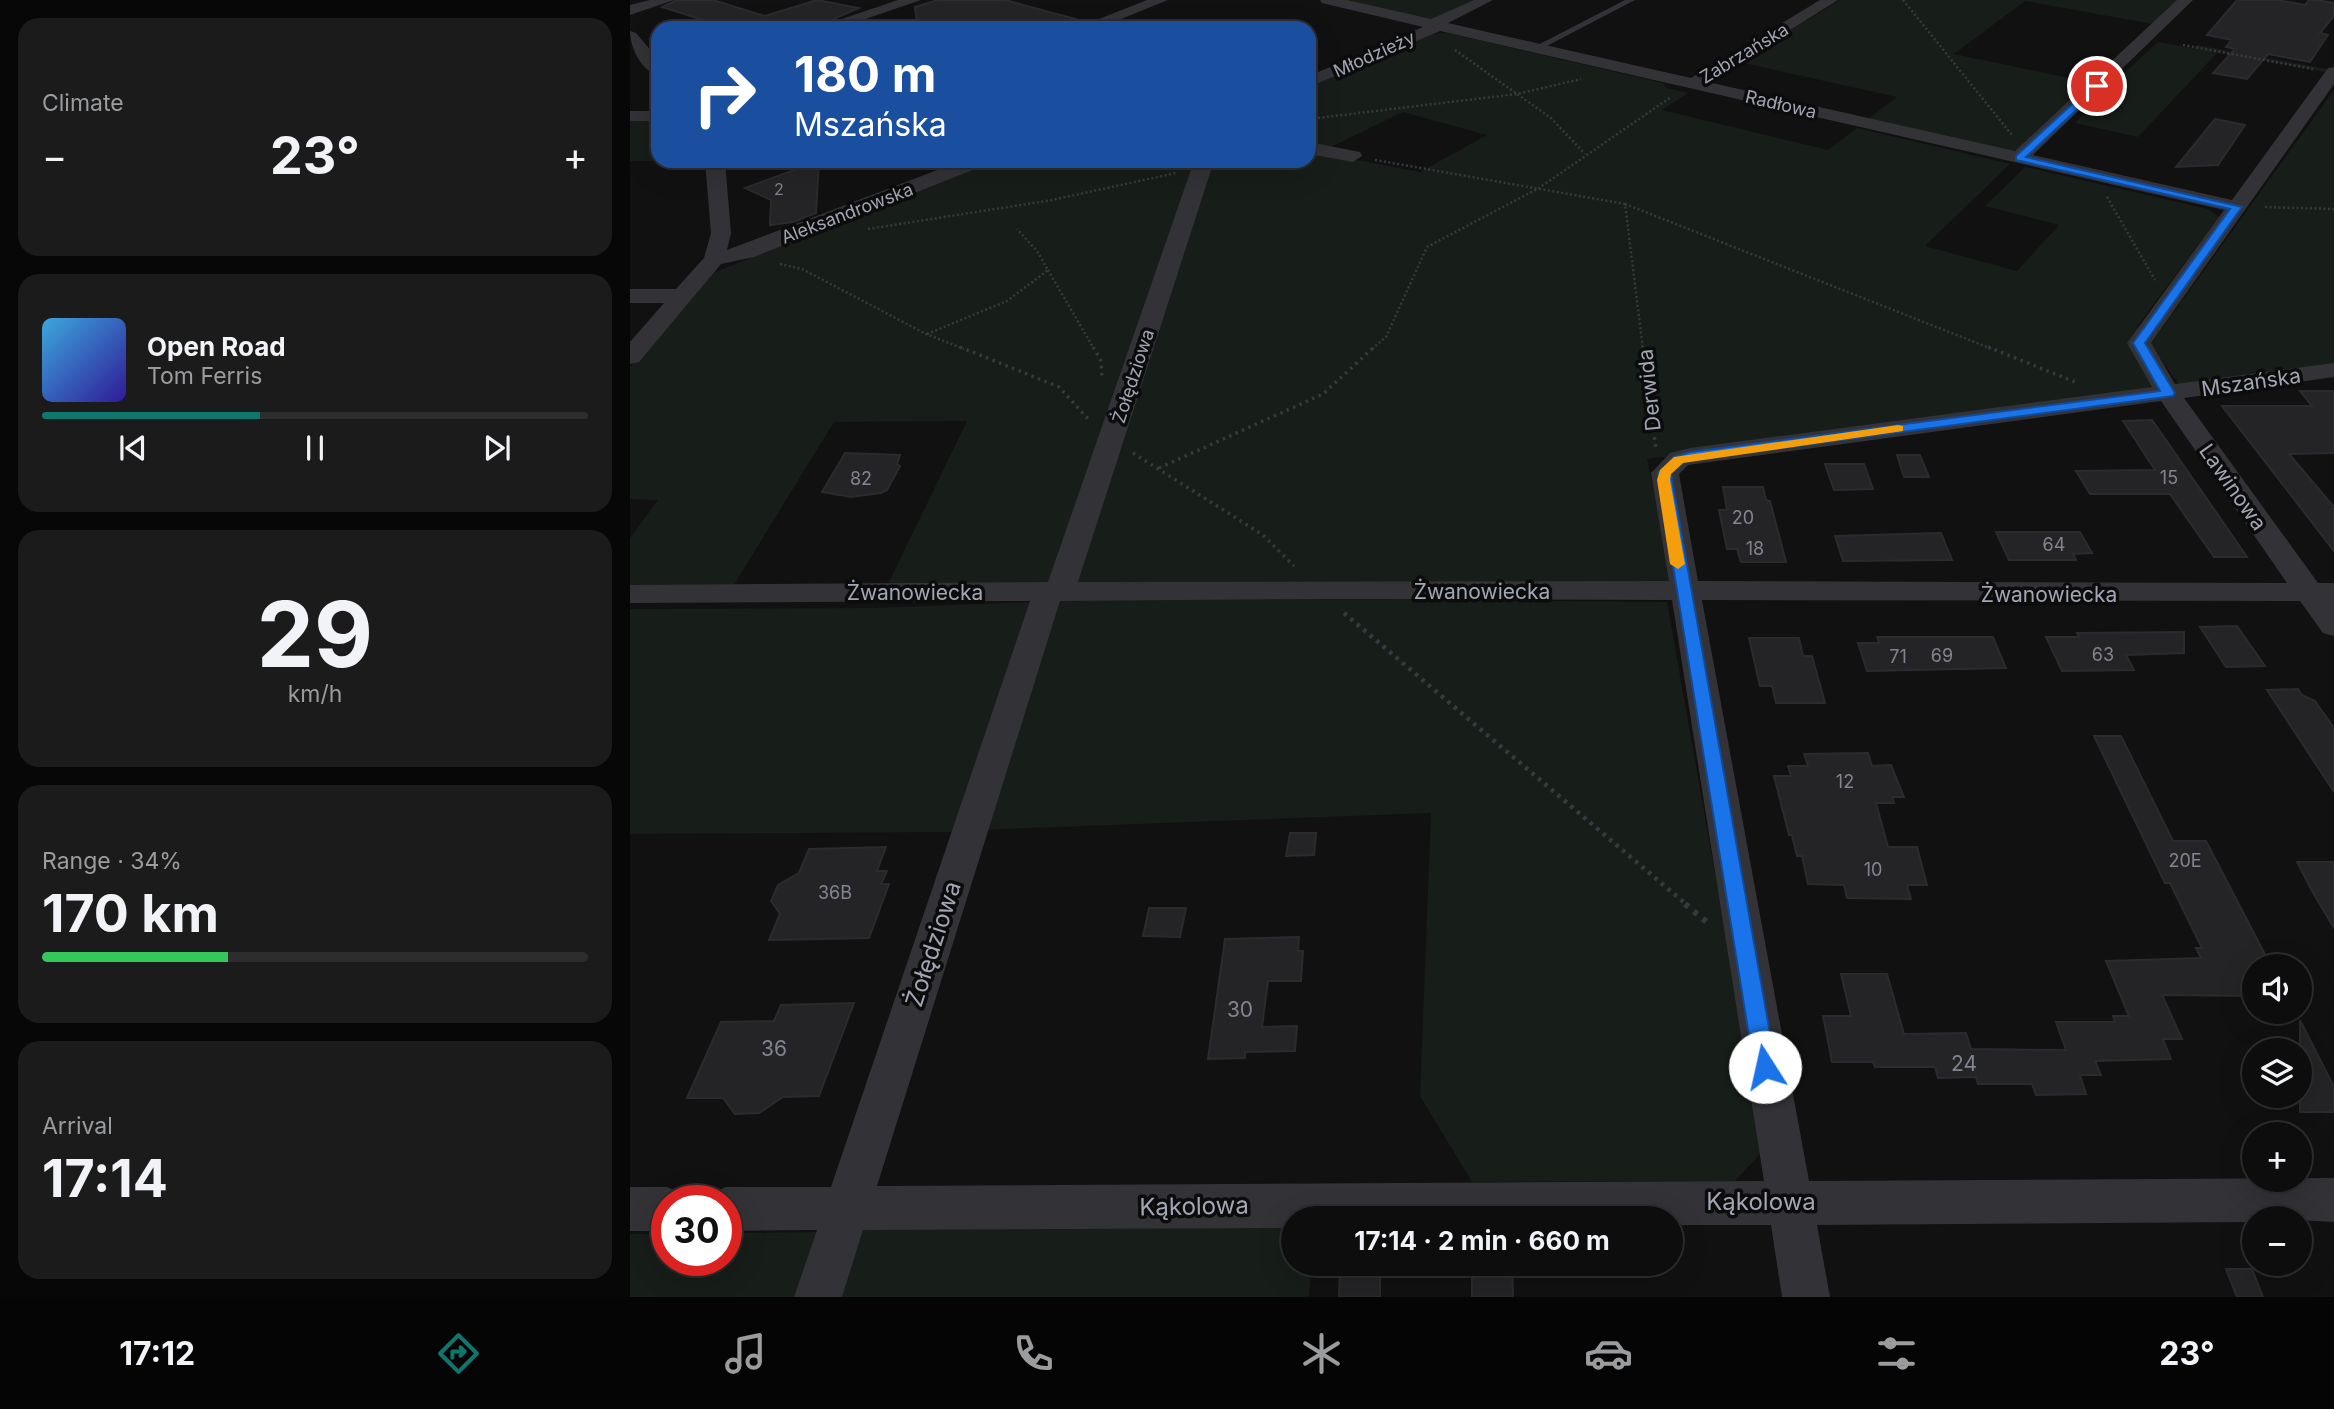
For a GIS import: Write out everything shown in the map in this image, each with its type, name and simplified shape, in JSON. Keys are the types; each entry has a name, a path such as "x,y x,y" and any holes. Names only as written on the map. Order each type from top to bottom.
{"street":[{"path":"630,10 667,0"},
{"path":"846,21 914,0"},
{"path":"1103,21 1161,0"},
{"name":"Radłowa","path":"1327,0 1432,27 1538,47 2022,155 2094,175 2236,207"},
{"name":"Młodzieży","path":"1316,79 1486,0"},
{"name":"Zabrzańska","path":"1692,83 1831,0"},
{"path":"2022,155 2186,0"},
{"path":"630,36 651,62"},
{"path":"2168,302 2334,72"},
{"path":"630,116 651,116"},
{"path":"1316,149 1353,156"},
{"path":"630,357 714,259 721,233 716,168"},
{"name":"Aleksandrowska","path":"714,259 746,252 960,168"},
{"name":"Żołędziowa","path":"818,1297 1054,592 1202,168"},
{"path":"630,296 684,296"},
{"name":"Lawinowa","path":"2168,302 2139,343 2168,393 2322,593 2334,626"},
{"name":"Mszańska","path":"1670,466 1690,456 2334,370"},
{"path":"1670,466 1664,480 1805,1297"},
{"name":"Żwanowiecka","path":"630,594 2322,593"},
{"name":"Kąkolowa","path":"742,1209 2334,1200"},
{"path":"630,1209 651,1209"}],"lane":[{"path":"1538,47 1631,0"}],"path":[{"path":"1903,0 2022,155"},
{"path":"1432,27 1432,33 1551,118 1585,154"},
{"path":"2183,45 2334,72"},
{"path":"1316,118 1517,94 1628,68"},
{"path":"1159,468 1323,394 1386,337 1427,247 1539,188 1692,83"},
{"path":"1353,156 1625,204 2118,399"},
{"path":"860,230 1052,200 1186,168"},
{"path":"2094,175 2168,302"},
{"name":"Derwida","path":"1625,204 1656,428 1653,442 1657,453 1670,466"},
{"path":"2236,207 2334,209"},
{"path":"1017,229 1037,251 1101,361 1102,386"},
{"path":"926,334 985,313 1034,285 1048,270"}],"shaded area":[{"path":"1341,0 1481,0 1440,18 1426,19"},
{"path":"1840,0 2183,0 2158,25 2025,1 1954,54 2093,83 2024,150 2006,151 1867,120 1897,97 1739,62"},
{"path":"1447,33 1663,83 1666,88 1688,93 1662,110 1828,150 1857,128 2010,164 1925,246 2017,271 2059,225 1985,206 2025,167 2208,209 2219,217 2139,324 2131,342 2149,371 2151,386 2141,391 1647,459 1673,582 1072,585 1212,168 1316,168 1316,152 1420,172 1487,135 1403,112 1329,148 1316,145 1316,83 1432,34"},
{"path":"2158,42 2193,48 2197,45 2327,69 2325,72 2218,52 2138,137 2075,123"},
{"path":"2334,90 2334,364 2179,384 2150,345"},
{"path":"630,118 651,118 651,161 630,161"},
{"path":"973,168 1196,168 1052,584 887,586 967,421 834,422 732,588 630,588 630,538 658,500 630,499 630,367 711,274"},
{"path":"1057,597 1667,602 1764,1150 1735,1181 1472,1182 1420,1096 1431,813 978,830"},
{"path":"1033,602 952,832 630,834 630,609 876,608"},
{"path":"1281,1226 1281,1276 1311,1276 1309,1297 832,1297 855,1228"},
{"path":"825,1232 802,1297 630,1297 630,1234 651,1234 651,1276 742,1276 742,1233"}],"building":[{"path":"677,0 713,0 765,16 817,0 859,8 828,21 707,21 662,7"},
{"path":"938,0 1005,0 1079,20 917,21 915,7"},
{"path":"2237,0 2277,0 2305,5 2309,0 2316,0 2334,3 2334,16 2320,33 2328,35 2310,62 2268,54 2247,79 2213,73 2235,49 2226,47 2232,40 2207,35"},
{"path":"2215,119 2245,125 2218,165 2176,167"},
{"path":"800,168 819,168 816,213 793,222 770,225 771,200 745,188"},
{"path":"2300,391 2334,391 2334,453 2289,454 2334,507 2334,551 2222,406 2312,406"},
{"path":"2152,420 2247,557 2214,557 2170,494 2090,494 2076,471 2155,470 2123,421"},
{"path":"845,453 900,455 897,464 900,466 887,490 881,493 851,497 822,492"},
{"path":"1897,455 1920,455 1929,477 1904,477"},
{"path":"1825,464 1864,464 1873,489 1834,490"},
{"path":"1723,487 1763,487 1766,500 1770,501 1786,562 1741,562 1737,549 1727,549 1719,510 1727,510"},
{"path":"1996,532 2080,532 2092,553 2073,554 2076,560 2009,560"},
{"path":"1941,533 1952,560 1843,561 1835,536"},
{"path":"2237,626 2265,666 2226,667 2200,627"},
{"path":"2184,632 2184,653 2126,655 2134,670 2062,671 2046,637 2079,637 2077,633"},
{"path":"1877,637 1993,637 2006,668 1867,671 1858,643 1879,643"},
{"path":"1749,638 1799,638 1803,656 1812,656 1825,703 1776,703 1772,686 1760,686"},
{"path":"2298,689 2302,695 2315,701 2334,728 2334,792 2267,690"},
{"path":"2094,736 2121,736 2173,841 2206,841 2265,954 2242,954 2242,996 2162,995 2182,1039 2163,1039 2171,1059 2095,1061 2101,1075 2080,1075 2086,1094 2036,1095 2032,1084 1978,1084 1976,1077 1938,1078 1935,1067 1875,1067 1873,1062 1832,1062 1823,1016 1851,1016 1841,974 1887,974 1904,1034 1966,1033 1971,1049 2066,1050 2056,1022 2115,1022 2113,1016 2129,1016 2106,961 2201,958 2196,948 2202,948 2170,883 2165,883"},
{"path":"1868,753 1872,766 1891,765 1904,797 1892,797 1894,803 1876,803 1888,847 1917,847 1927,885 1907,885 1911,899 1847,898 1844,885 1808,884 1802,856 1797,856 1792,835 1789,835 1774,776 1791,776 1788,766 1808,766 1804,754"},
{"path":"1290,833 1316,833 1314,855 1286,856"},
{"path":"886,847 877,871 887,871 881,884 889,884 869,938 769,940 780,914 771,901 778,885 799,873 809,849"},
{"path":"2297,862 2334,862 2334,928 2312,891"},
{"path":"1149,908 1186,908 1180,937 1143,936"},
{"path":"1299,937 1298,951 1303,951 1301,981 1268,981 1262,1027 1297,1026 1295,1051 1245,1052 1245,1058 1208,1059 1225,939"},
{"path":"854,1003 819,1096 783,1097 759,1113 735,1114 723,1098 687,1098 721,1022 774,1021 781,1005"},
{"path":"2300,1024 2302,1024 2309,1038 2300,1038"},
{"path":"2312,1044 2334,1087 2334,1112 2300,1112 2300,1108 2312,1108"},
{"path":"2226,1269 2242,1269 2242,1276 2255,1276 2263,1297 2237,1297"},
{"path":"1340,1276 1380,1276 1380,1297 1339,1297"},
{"path":"1472,1276 1512,1276 1513,1297 1472,1297"}],"slow traffic":[{"path":"1678,564 1664,473 1679,459 1898,429"}],"route":[{"path":"1765,1067 1664,473 1679,459 1690,456 2168,393 2139,343 2236,207 2019,158 2097,86"}]}
